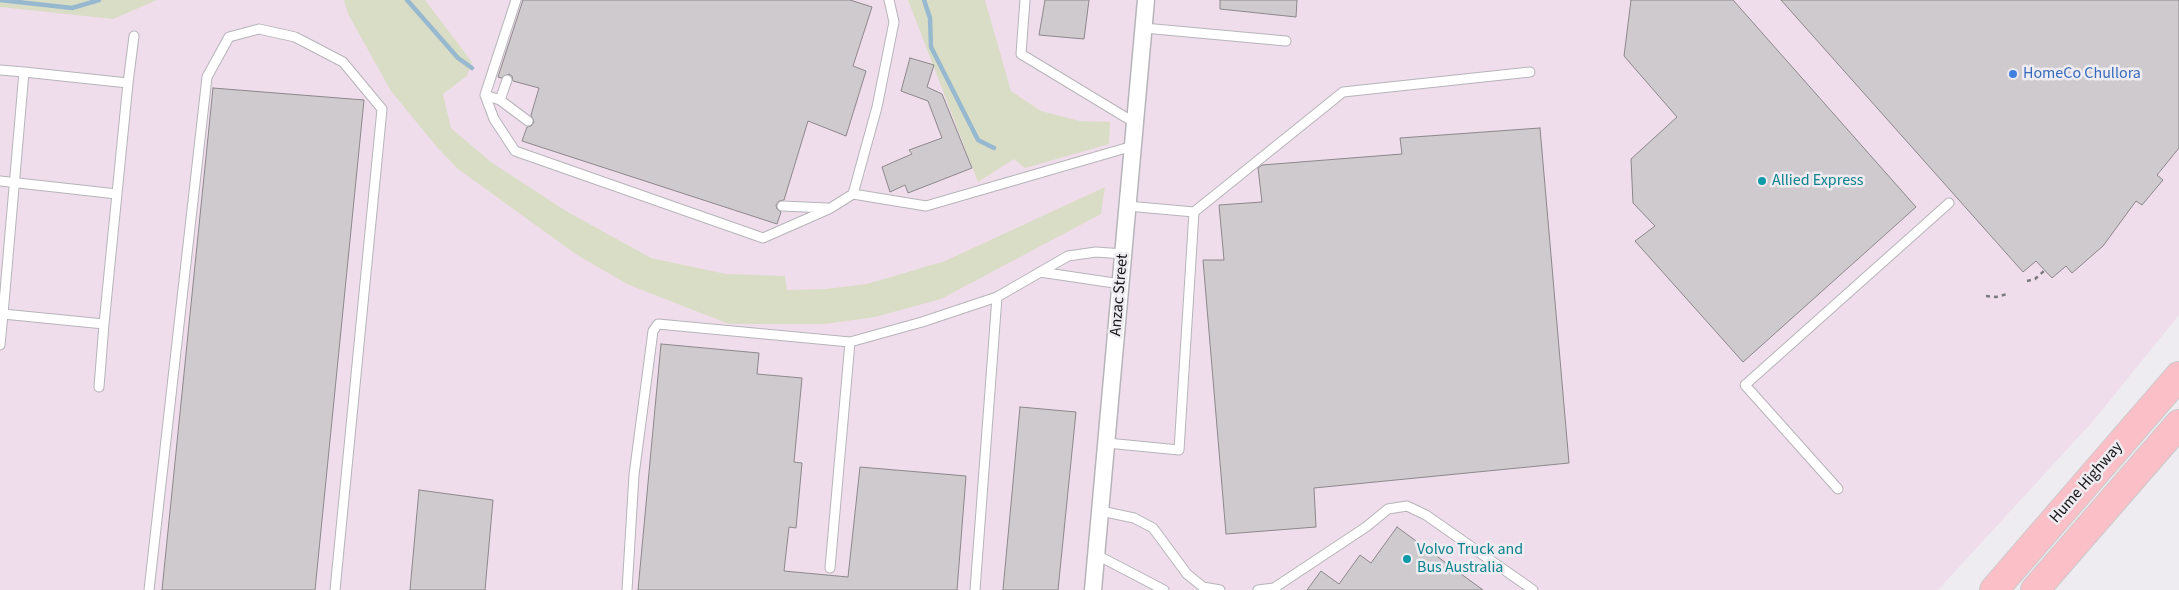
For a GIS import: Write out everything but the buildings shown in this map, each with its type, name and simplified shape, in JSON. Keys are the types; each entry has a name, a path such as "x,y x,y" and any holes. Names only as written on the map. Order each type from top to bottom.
{"highway":[{"name":"Hume Highway","path":"1994,590 2179,376"},
{"name":"Hume Highway","path":"2036,590 2179,424"}],"street":[{"name":"Anzac Street","path":"1093,590 1146,0"}],"lane":[{"path":"516,0 485,95 494,119 515,151 762,238 829,208 853,194 926,206 1133,146"},
{"path":"853,194 877,107 894,22 890,0"},
{"path":"1025,0 1021,54 1135,123"},
{"path":"1144,28 1286,41"},
{"path":"149,590 206,77 229,37 259,29 295,37 343,62 382,109 335,590"},
{"path":"99,386 134,36"},
{"path":"0,70 128,83"},
{"path":"0,346 24,72"},
{"path":"1127,206 1194,212 1344,92 1530,72"},
{"path":"500,100 507,80"},
{"path":"485,95 500,100 528,121"},
{"path":"0,181 117,194"},
{"path":"1838,489 1745,385 1949,203"},
{"path":"782,206 829,208"},
{"path":"1107,444 1179,450 1194,212"},
{"path":"627,590 634,475 652,331 658,324 850,342 922,322 997,297 1068,256 1096,252 1123,254"},
{"path":"1040,272 1121,284"},
{"path":"975,590 997,297"},
{"path":"2,313 104,324"},
{"path":"830,568 850,342"},
{"path":"1258,590 1275,589 1366,527 1388,509 1407,506 1426,514 1533,590"},
{"path":"1101,511 1134,518 1153,528 1186,574 1203,586 1220,590"},
{"path":"1097,554 1164,590"},
{"path":"1146,580 1146,590"}],"path":[{"path":"2027,281 2035,279 2045,270"},
{"path":"1986,296 1996,297 2007,294"}],"shaded area":[{"path":"0,0 2179,0 2179,315 2094,420 1938,590 0,590"}],"green space":[{"path":"0,0 157,0 113,19 0,7"},
{"path":"344,0 425,0 472,62 467,76 443,94 451,128 491,162 566,211 651,258 726,274 785,276 787,290 826,289 867,284 945,261 1105,187 1101,214 941,299 875,317 825,324 729,324 629,285 577,255 458,169 436,146 391,91 348,14"},
{"path":"908,0 985,0 1011,91 1041,111 1080,121 1110,122 1109,144 1025,168 1014,159 978,182"}],"waterway":[{"path":"0,0 72,8 99,0"},
{"path":"407,0 458,58 472,68"},
{"path":"924,0 930,18 931,47 978,140 994,148"}],"place":[{"name":"HomeCo Chullora","path":"2013,74"},
{"name":"Allied Express","path":"1762,181"},
{"name":"Volvo Truck and Bus Australia","path":"1407,559"}]}
